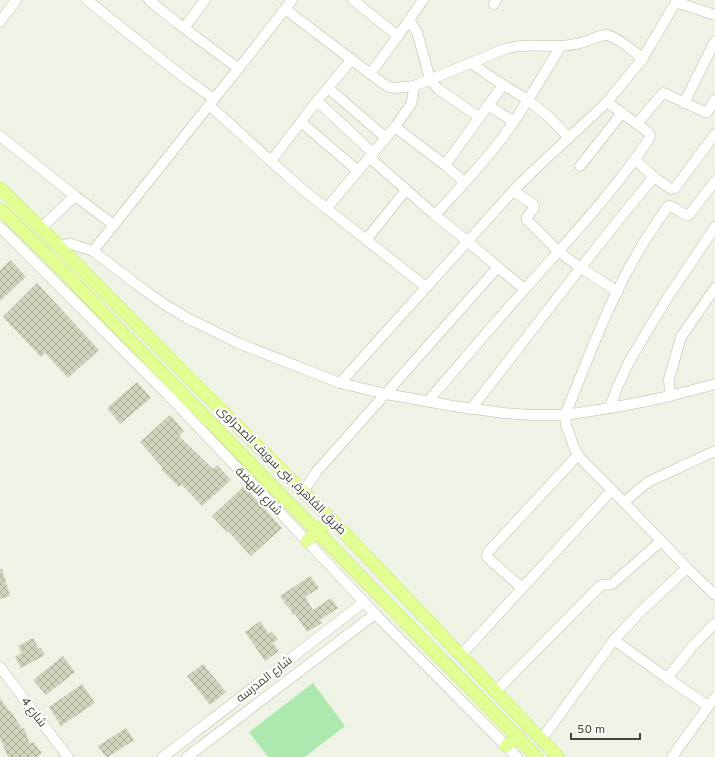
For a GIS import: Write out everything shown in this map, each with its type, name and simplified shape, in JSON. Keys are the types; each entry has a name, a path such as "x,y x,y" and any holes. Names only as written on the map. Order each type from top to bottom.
{"main road":[{"name":"طريق القاهرة, بنى سويف الصحراوى","path":"0,188 42,228 190,379 331,519 558,757"},
{"name":"طريق القاهرة, بنى سويف الصحراوى","path":"0,209 318,531 538,757"},
{"path":"307,541 331,519"},
{"path":"506,746 518,736"}],"street":[{"path":"0,22 16,0"},
{"path":"86,0 186,79 302,190 426,287"},
{"path":"184,28 205,0"},
{"path":"93,251 239,69 292,0"},
{"path":"370,74 423,0"},
{"path":"355,1 398,36"},
{"path":"340,383 513,191 607,102 643,58 677,1 715,15"},
{"path":"156,2 184,28 239,69"},
{"path":"285,9 389,87 400,88 414,86 505,49 520,46 561,46 584,42 602,35 615,38 643,58"},
{"path":"409,20 417,32 430,79 438,89 479,116"},
{"path":"684,103 715,41"},
{"path":"435,215 487,157 514,122 561,46"},
{"path":"271,161 317,101 352,59"},
{"path":"471,62 503,85 528,100 569,138"},
{"path":"445,165 479,116 503,85"},
{"path":"326,208 395,127 411,104 414,86"},
{"path":"328,88 386,138"},
{"path":"637,124 663,93 705,112 707,112 715,100"},
{"path":"317,101 406,190 524,289"},
{"path":"428,402 524,289 559,252 595,210 635,160 649,139 650,136 648,132 607,102"},
{"path":"488,105 514,122"},
{"path":"580,166 622,113"},
{"path":"301,122 358,171"},
{"path":"395,127 445,165 464,182"},
{"path":"635,160 654,177 671,189 675,188 714,134"},
{"path":"0,136 74,196 114,225"},
{"path":"470,409 592,252 654,177"},
{"path":"715,181 689,215 685,215 672,206 668,206 641,247 594,344 565,415 570,435 578,455 687,568 711,585 715,595"},
{"path":"366,240 406,190"},
{"path":"513,191 533,204 534,208 527,216 527,220 559,252 580,268 618,292"},
{"path":"42,228 74,196"},
{"name":"شارع النهضة","path":"0,227 168,396 375,614 517,757"},
{"path":"610,408 617,388 646,333 701,246 715,227"},
{"path":"58,245 79,245 93,251 140,287 186,318 238,343 340,383 386,394 470,409 504,413 565,415 670,396 715,384"},
{"path":"303,492 317,471 498,267"},
{"path":"670,396 669,379 681,337 715,288"},
{"path":"624,502 648,482 715,451"},
{"path":"522,588 487,557 488,552 578,455"},
{"path":"461,655 612,490"},
{"path":"496,692 600,586 604,584 612,584 661,541"},
{"path":"541,740 614,640 639,613 687,568"},
{"name":"شارع المدرسه","path":"163,757 364,602"},
{"name":"شارع المدرسه","path":"187,757 375,614"},
{"path":"667,678 692,647 715,623"},
{"path":"614,640 708,706"},
{"name":"شارع 4","path":"0,667 68,757"},
{"path":"672,757 715,697"}],"green space":[{"path":"313,683 345,726 305,757 268,757 249,732"}],"building":[{"path":"11,260 26,277 0,301 0,270"},
{"path":"37,283 99,350 68,378 45,353 41,357 3,317"},
{"path":"137,382 151,398 120,424 107,408"},
{"path":"170,415 184,431 179,436 213,469 217,465 231,480 202,506 181,484 179,487 161,469 163,468 140,442"},
{"path":"244,486 282,528 251,556 212,516"},
{"path":"0,569 2,569 10,596 0,599"},
{"path":"310,576 319,588 305,597 313,610 331,598 338,608 320,620 322,623 307,632 295,614 294,615 288,606 287,607 280,596"},
{"path":"260,621 269,634 272,632 278,639 273,643 279,651 265,661 245,632"},
{"path":"33,638 39,649 41,648 45,655 21,668 15,657 22,653 18,646"},
{"path":"63,656 75,672 46,695 33,680"},
{"path":"203,664 226,692 210,705 187,676"},
{"path":"82,684 95,703 61,726 49,707"},
{"path":"0,698 10,712 11,711 22,729 24,728 30,744 33,742 42,753 37,757 8,757 0,738"},
{"path":"126,728 134,740 106,757 98,746"}]}
